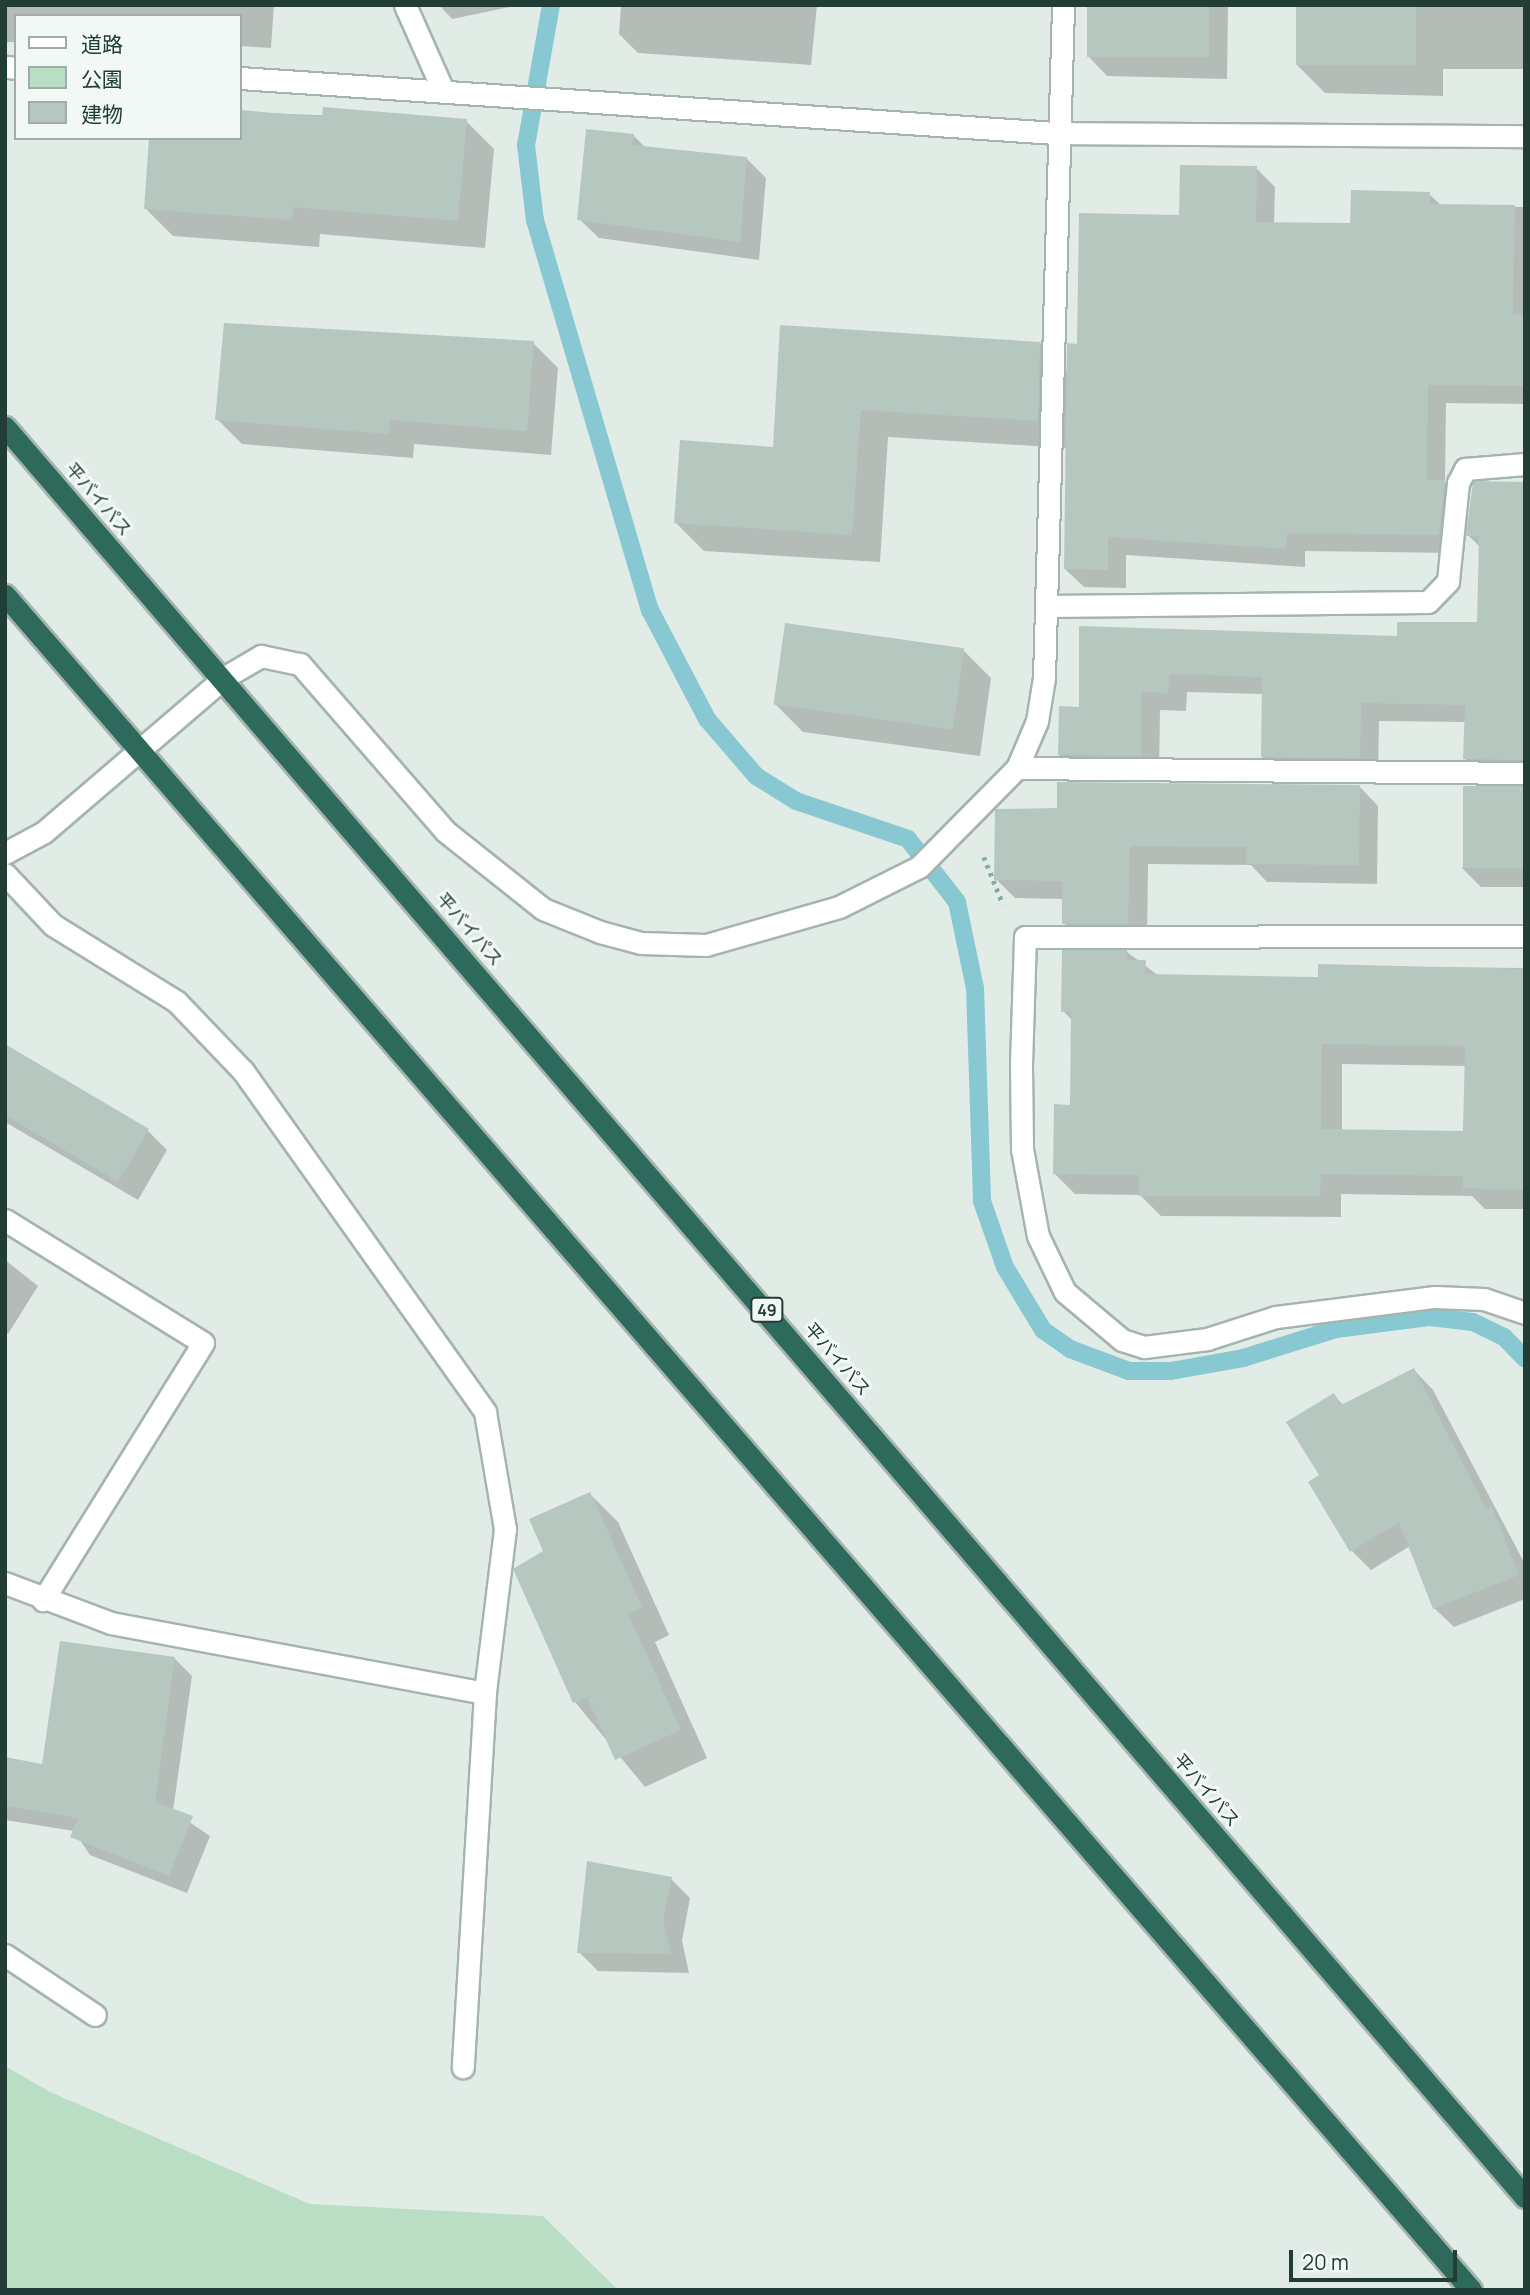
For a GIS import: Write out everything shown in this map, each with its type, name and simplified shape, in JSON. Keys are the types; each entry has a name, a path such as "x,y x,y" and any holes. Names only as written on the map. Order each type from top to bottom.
{"highway":[{"name":"平バイパス","path":"5,427 225,677 1525,2197"},
{"path":"5,595 144,752 1471,2290"}],"street":[{"path":"405,5 442,88"},
{"path":"5,853 44,832 144,752 225,677 261,656 300,664 444,831 543,909 600,932 641,943 706,945 839,907 919,867 965,824 1017,768 1037,721 1046,606 1056,133 1063,5"},
{"path":"242,78 442,88 1056,133 1525,136"},
{"path":"1046,606 1428,602 1448,581 1458,484 1465,469 1525,464"},
{"path":"1017,768 1525,773"},
{"path":"5,874 53,925 177,1002 243,1072 485,1412 505,1528 485,1693 463,2067"},
{"path":"1525,936 1025,937 1022,1149 1030,1194 1052,1267 1099,1327 1144,1347 1207,1339 1276,1317 1408,1299 1457,1296 1525,1313"},
{"path":"5,1220 204,1343 43,1600"},
{"path":"5,1583 43,1600 111,1623 485,1693"},
{"path":"5,1955 95,2015"}],"path":[{"path":"965,824 1012,926 1025,937"}],"green space":[{"path":"5,2066 50,2092 310,2204 543,2216 618,2290 5,2290"}],"building":[{"path":"1087,5 1209,5 1209,57 1087,57"},
{"path":"1296,5 1416,5 1416,65 1296,65"},
{"path":"323,107 467,119 458,221 293,207 292,220 144,209 149,140 242,140 242,110 322,117"},
{"path":"586,129 634,134 633,145 747,157 740,242 577,220"},
{"path":"1180,165 1257,166 1256,222 1350,223 1351,190 1430,192 1430,204 1515,205 1513,314 1525,315 1525,386 1428,385 1427,480 1445,480 1439,535 1287,533 1286,549 1108,537 1108,570 1064,569 1067,343 1077,344 1079,213 1179,215"},
{"path":"224,323 534,341 527,431 390,420 389,434 215,420"},
{"path":"780,325 1040,342 1038,421 861,410 852,535 674,523 680,440 773,447"},
{"path":"1473,481 1525,482 1525,760 1463,759 1465,705 1361,703 1360,758 1261,757 1262,677 1169,674 1168,693 1141,692 1141,756 1058,755 1059,706 1079,707 1079,626 1397,636 1397,622 1477,622 1479,536 1466,536"},
{"path":"785,623 964,648 953,729 774,704"},
{"path":"1057,782 1360,785 1359,865 1246,864 1246,847 1130,846 1128,924 1062,924 1062,881 994,880 995,809 1057,808"},
{"path":"1463,786 1525,786 1525,868 1463,868"},
{"path":"1062,950 1127,950 1127,960 1146,960 1145,974 1318,977 1318,964 1525,969 1525,1190 1463,1188 1463,1176 1321,1174 1320,1196 1139,1196 1139,1175 1053,1174 1054,1104 1070,1105 1071,1012 1061,1012","holes":["1322,1044 1465,1046 1463,1131 1321,1129"]},
{"path":"5,1044 149,1129 118,1182 5,1115"},
{"path":"1414,1368 1486,1509 1492,1507 1519,1575 1433,1609 1399,1522 1350,1552 1308,1482 1319,1475 1286,1422 1334,1393 1341,1405"},
{"path":"590,1492 642,1607 628,1614 681,1730 615,1760 587,1697 573,1703 513,1569 543,1551 529,1519"},
{"path":"60,1641 175,1657 155,1802 193,1816 169,1876 70,1837 78,1818 5,1806 5,1757 42,1764"},
{"path":"587,1861 672,1877 663,1920 671,1954 577,1953"}],"waterway":[{"path":"551,5 526,145 535,220 650,610 707,719 756,776 796,801 908,839 957,902 975,988 982,1201 1005,1267 1043,1330 1070,1349 1129,1371 1171,1371 1243,1358 1336,1329 1430,1317 1473,1322 1504,1337 1525,1359"}]}
